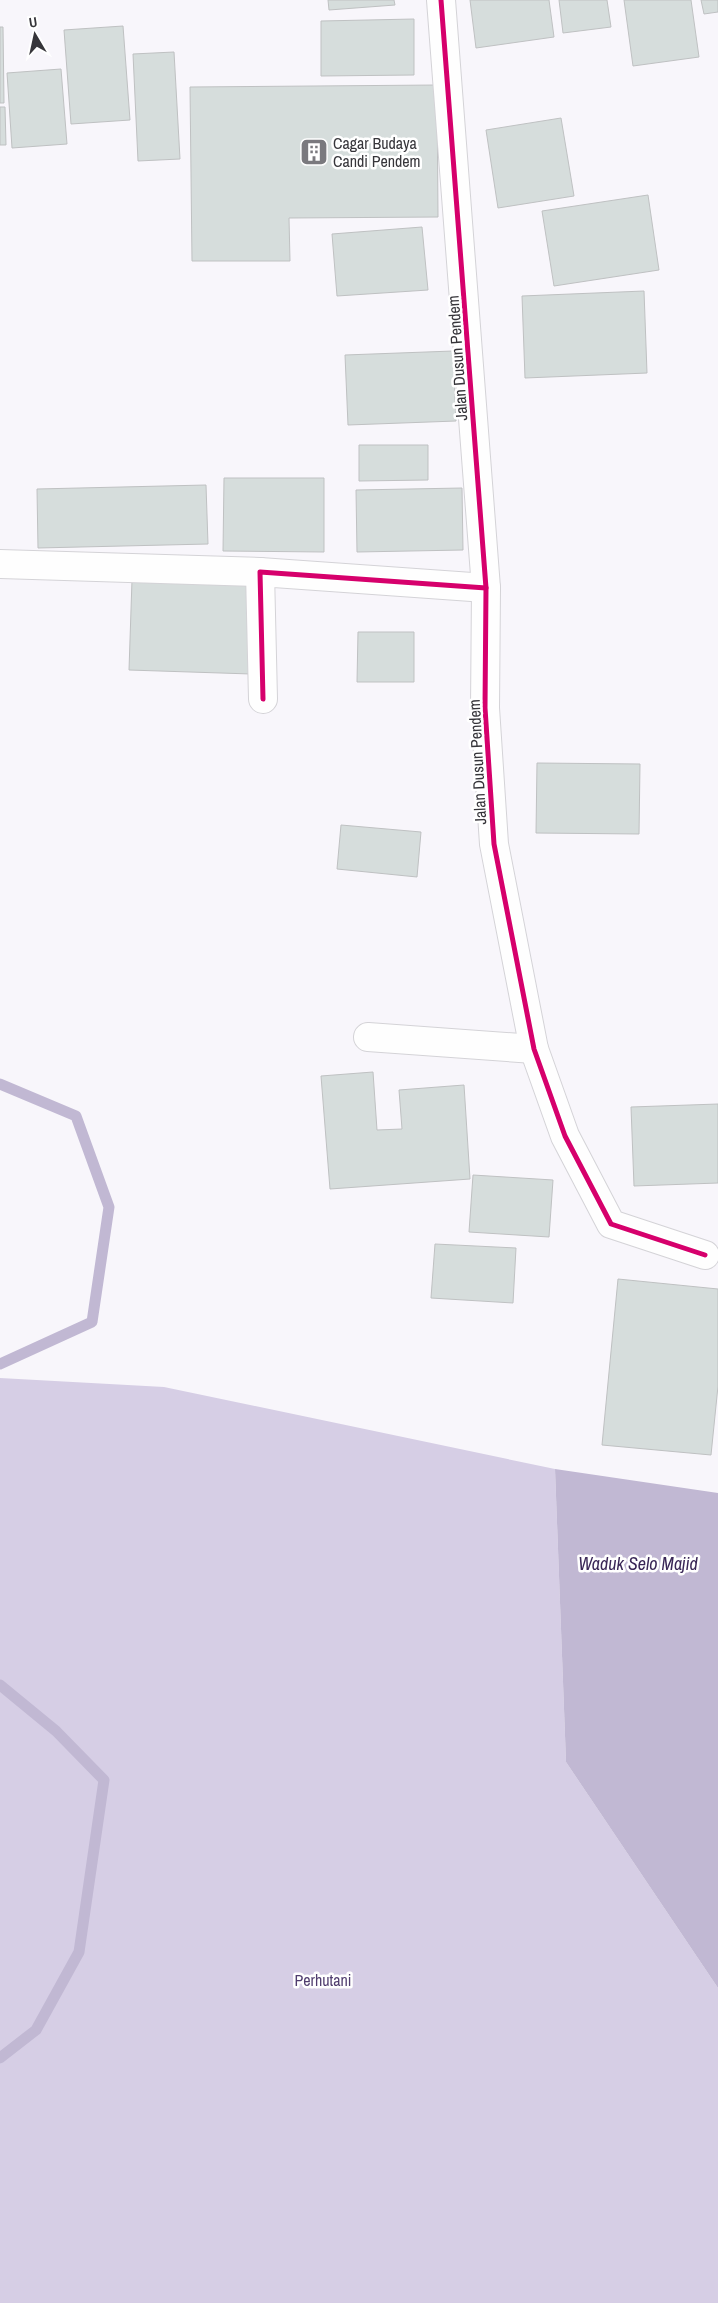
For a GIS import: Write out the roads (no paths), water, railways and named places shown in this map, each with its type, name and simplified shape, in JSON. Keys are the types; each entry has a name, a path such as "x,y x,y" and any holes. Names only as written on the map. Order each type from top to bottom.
{"street":[{"name":"Jalan Dusun Pendem","path":"441,0 486,588 485,708 494,844 534,1049 565,1136 612,1224 705,1255"},
{"path":"0,564 260,572 486,588"},
{"path":"260,572 263,698"},
{"path":"368,1037 534,1049"}],"water":[{"name":"Waduk Selo Majid","path":"555,1469 718,1493 718,1988 566,1762"}],"waterway":[{"path":"0,1084 76,1116 109,1207 92,1322 0,1364"},
{"path":"0,1685 56,1731 104,1780 79,1952 36,2030 0,2058"}],"place":[{"name":"Cagar Budaya Candi Pendem","path":"314,152"}],"park label":[{"name":"Perhutani","path":"323,1980"}]}
